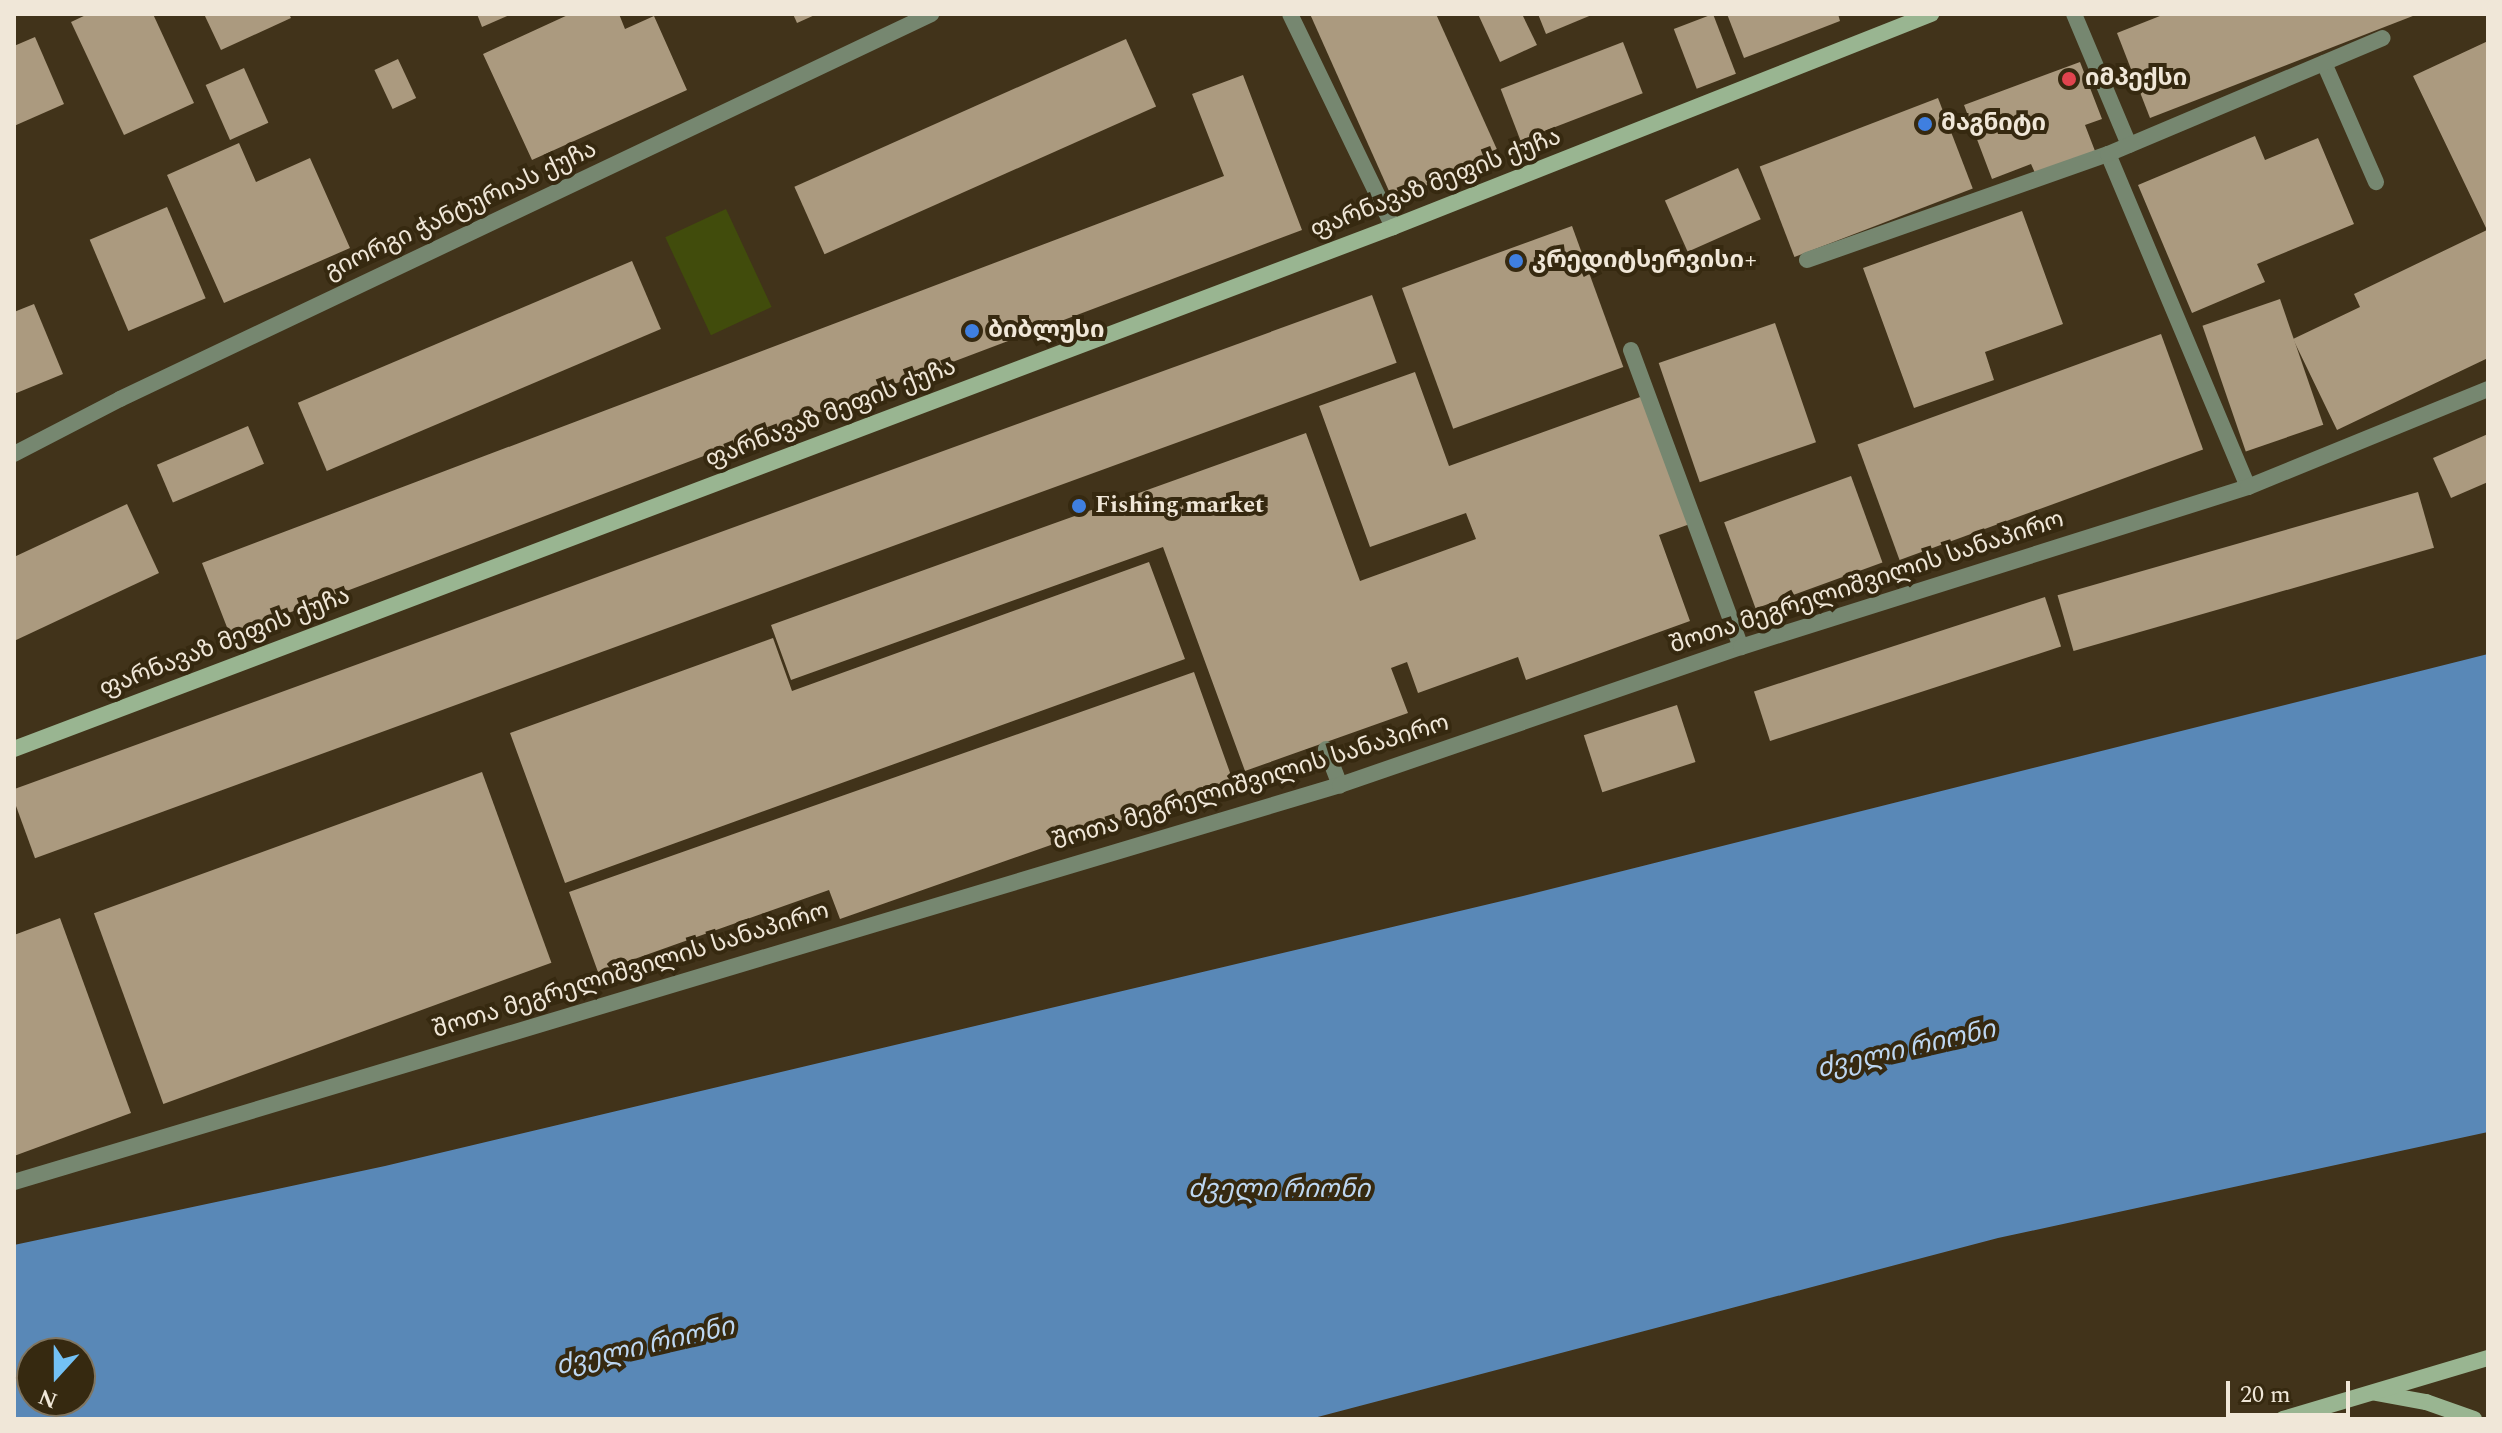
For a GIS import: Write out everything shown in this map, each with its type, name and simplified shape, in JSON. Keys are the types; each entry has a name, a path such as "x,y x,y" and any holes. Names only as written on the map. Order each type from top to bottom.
{"main road":[{"name":"ფარნავაზ მეფის ქუჩა","path":"14,749 1393,227 1931,14"},
{"path":"2283,1419 2488,1358"},
{"path":"2370,1392 2426,1402 2474,1419"}],"street":[{"name":"გიორგი ჭანტურიას ქუჩა","path":"14,454 120,399 931,14"},
{"path":"1290,14 1393,227"},
{"path":"2074,14 2129,145"},
{"path":"1807,260 2108,154 2382,38"},
{"path":"2324,63 2376,182"},
{"path":"2108,154 2248,487"},
{"path":"1631,350 1741,647"},
{"name":"შოთა მეგრელიშვილის სანაპირო","path":"14,1182 1340,785 1741,647 2248,487 2488,389"},
{"path":"1326,749 1340,785"}],"green space":[{"path":"726,209 772,307 711,335 665,237"}],"water":[{"name":"ძველი რიონი","path":"2488,654 2488,1132 1998,1238 1310,1419 14,1419 14,1245 385,1166 1523,896"}],"building":[{"path":"88,14 153,14 194,103 124,135 71,22"},
{"path":"204,14 289,14 291,18 221,50"},
{"path":"477,14 512,14 482,27"},
{"path":"570,14 619,14 625,29 654,16 687,90 532,160 483,54"},
{"path":"793,14 817,14 797,23"},
{"path":"1310,14 1436,14 1499,154 1393,200"},
{"path":"1478,14 1522,14 1537,45 1500,62"},
{"path":"1538,14 1594,14 1546,34"},
{"path":"1713,14 1736,74 1697,89 1674,29"},
{"path":"1727,14 1838,14 1840,21 1744,58"},
{"path":"2165,14 2418,14 2150,118 2117,33"},
{"path":"35,37 64,104 14,126 14,46"},
{"path":"1126,39 1156,107 824,254 794,187"},
{"path":"2488,41 2488,358 2337,430 2293,339 2360,307 2354,294 2487,230 2413,76"},
{"path":"1623,42 1643,93 1520,140 1501,89"},
{"path":"398,59 416,98 393,109 374,70"},
{"path":"2080,62 2102,119 2085,125 2095,151 2035,173 2031,164 1992,179 1964,105"},
{"path":"244,68 268,123 230,140 206,85"},
{"path":"1243,75 1302,230 230,635 202,563 1224,176 1192,94"},
{"path":"1938,98 1973,189 1794,257 1760,166"},
{"path":"2255,136 2265,160 2318,138 2354,224 2257,264 2265,282 2192,313 2138,185"},
{"path":"239,143 256,182 310,158 350,248 224,303 167,175"},
{"path":"1738,168 1761,219 1688,252 1665,201"},
{"path":"167,207 206,298 128,331 90,240"},
{"path":"2022,211 2063,324 1985,352 1994,380 1914,408 1863,268"},
{"path":"1572,226 1623,367 1453,429 1402,288"},
{"path":"632,261 661,329 327,471 298,403"},
{"path":"1372,295 1397,363 35,858 14,801 14,789"},
{"path":"2280,299 2323,425 2246,451 2202,326"},
{"path":"34,304 63,374 14,394 14,312"},
{"path":"1775,323 1816,442 1700,482 1659,363"},
{"path":"2161,334 2203,450 1900,560 1857,444"},
{"path":"1415,372 1449,466 1643,396 1690,524 1659,535 1690,621 1526,680 1518,657 1418,693 1407,662 1391,668 1408,713 1245,771 1163,547 791,680 771,625 1306,433 1360,581 1476,539 1466,513 1370,547 1319,406"},
{"path":"248,426 264,464 173,502 157,465"},
{"path":"2488,434 2488,482 2451,498 2433,458"},
{"path":"1851,476 1882,562 1756,609 1724,522"},
{"path":"2418,492 2434,548 2074,651 2058,595"},
{"path":"127,504 159,573 14,641 14,557"},
{"path":"1149,562 1185,659 565,883 510,733 773,638 792,691"},
{"path":"2045,597 2061,646 1770,741 1754,692"},
{"path":"1194,672 1233,781 840,919 829,890 598,972 569,892"},
{"path":"1677,705 1696,762 1602,792 1584,735"},
{"path":"482,772 551,963 163,1104 94,913"},
{"path":"60,918 131,1113 14,1156 14,935"}],"place":[{"name":"იმპექსი","path":"2069,79"},
{"name":"მაგნიტი","path":"1925,124"},
{"name":"კრედიტსერვისი+","path":"1516,261"},
{"name":"ბიბლუსი","path":"972,331"},
{"name":"Fishing market","path":"1079,506"}]}
